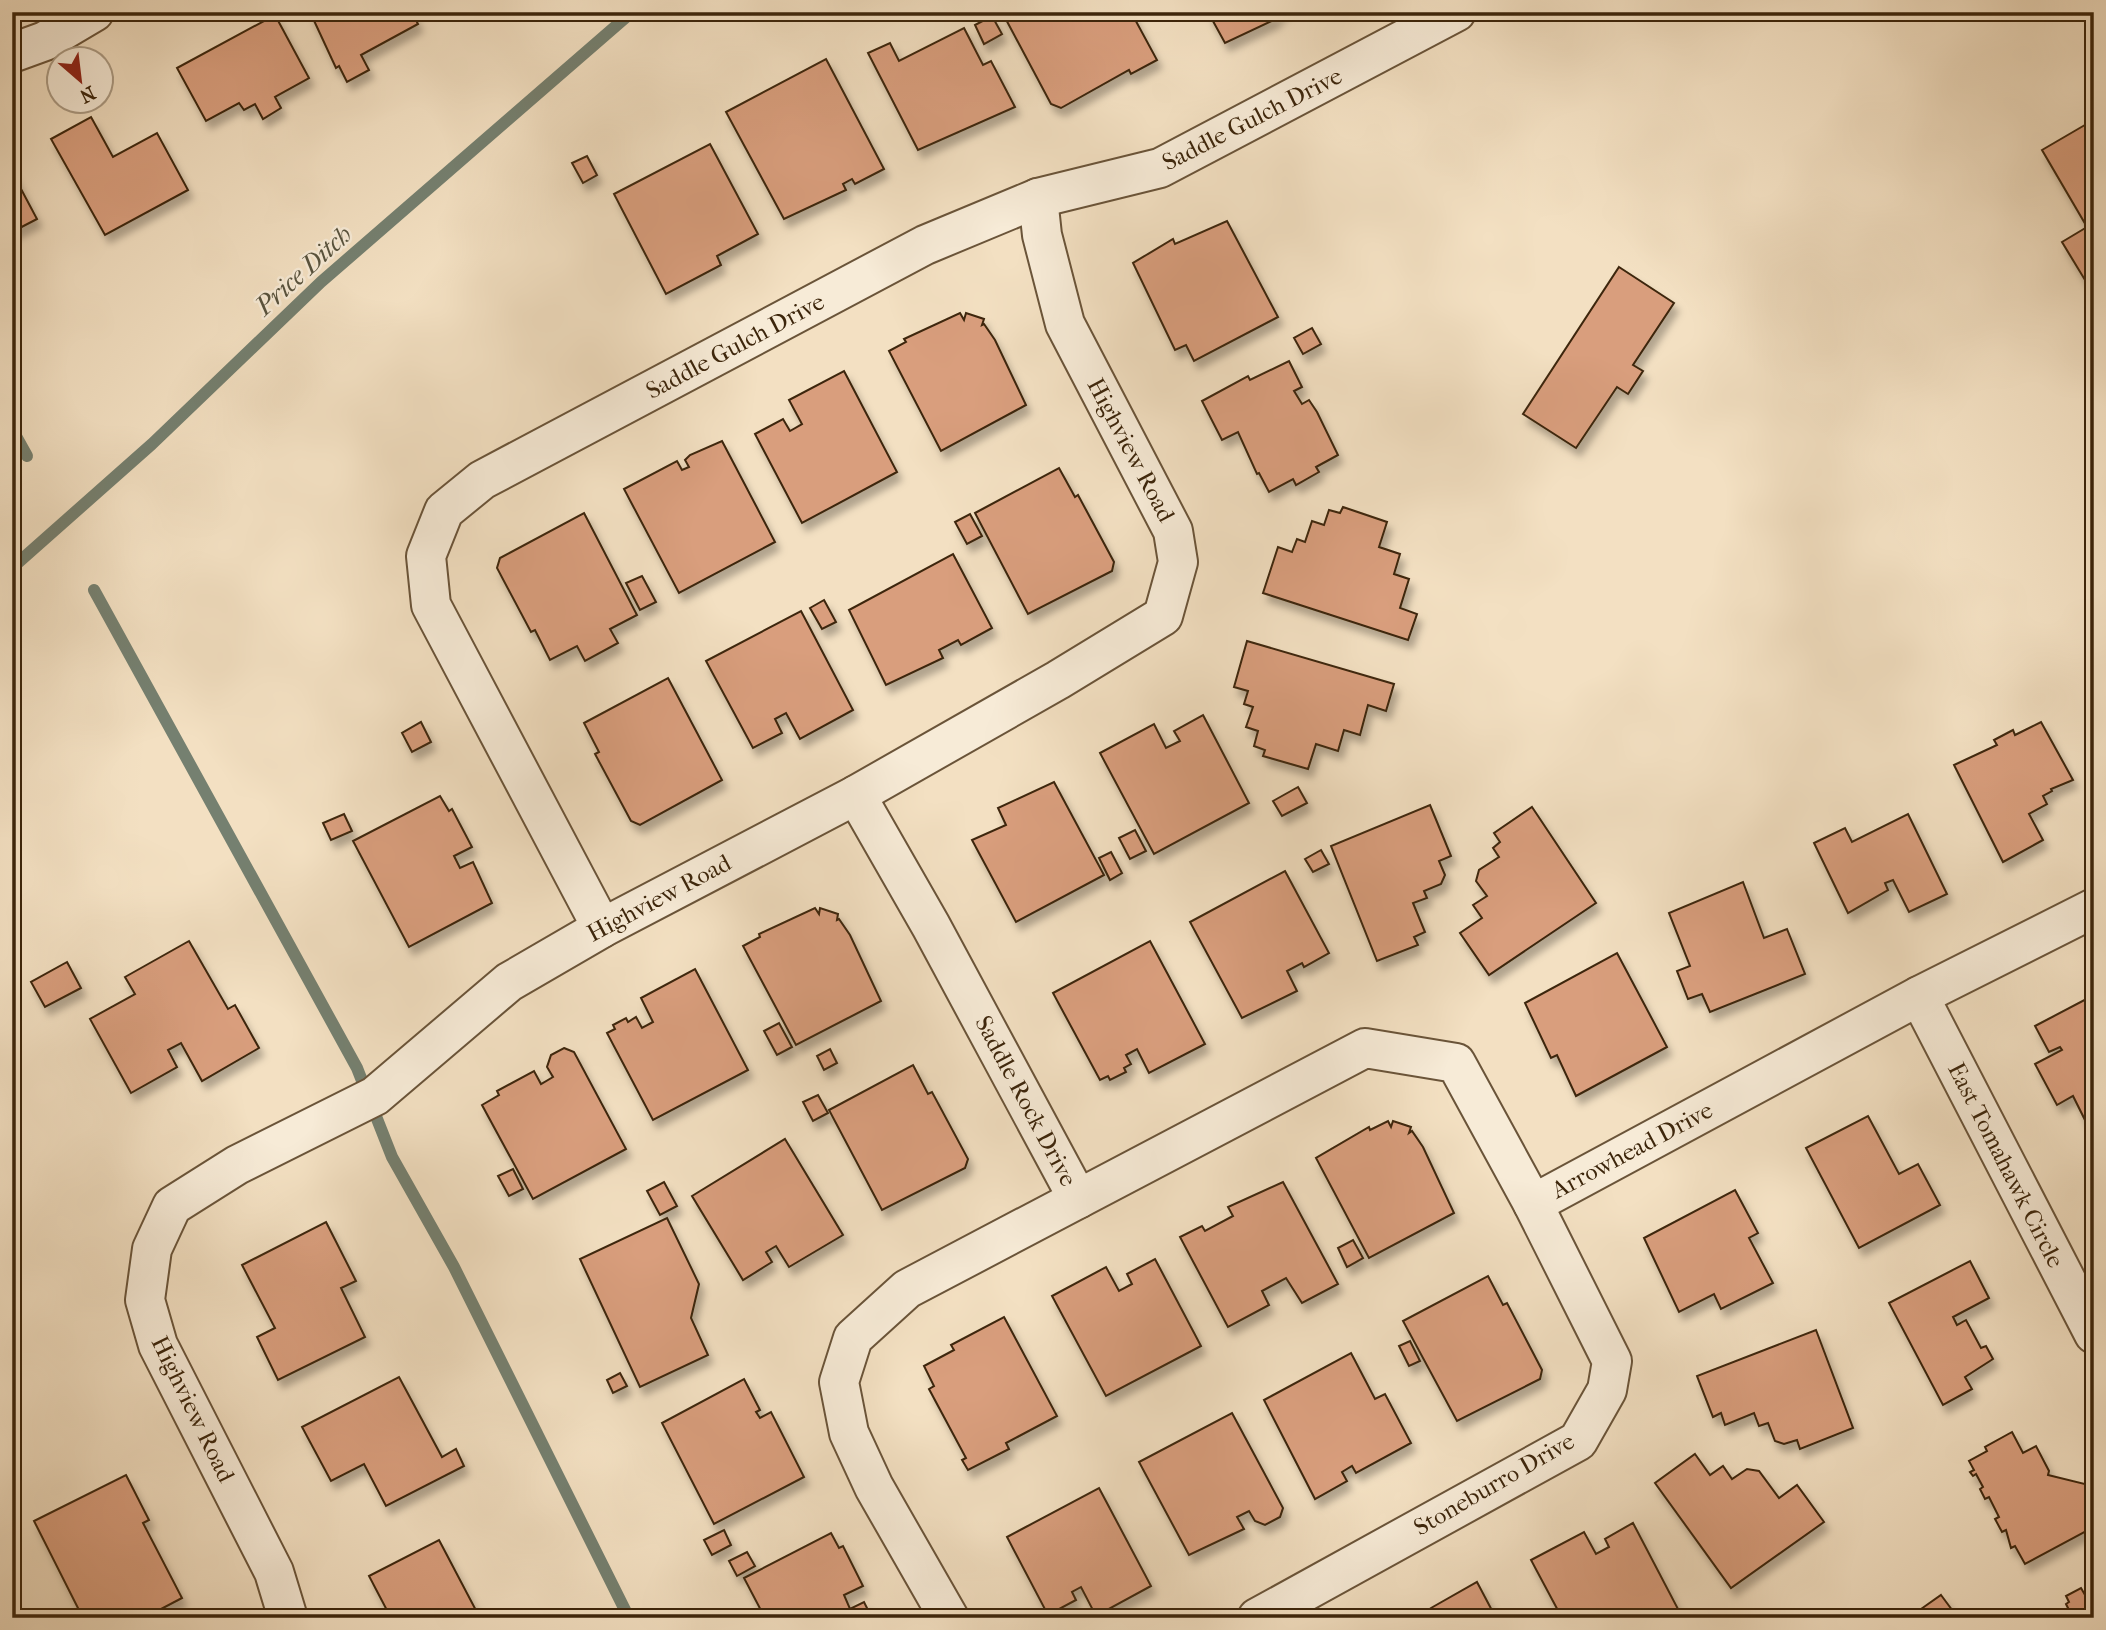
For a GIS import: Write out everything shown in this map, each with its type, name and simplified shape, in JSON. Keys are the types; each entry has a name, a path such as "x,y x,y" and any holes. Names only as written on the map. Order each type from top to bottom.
{"street":[{"path":"12,53 45,41 94,12"},
{"name":"Saddle Gulch Drive","path":"602,928 431,605 426,556 444,511 482,480 925,245 1038,198 1160,168 1449,14"},
{"name":"Highview Road","path":"288,1618 274,1572 158,1345 145,1300 152,1249 172,1206 237,1166 375,1096 509,982 602,928 856,795 1058,680 1163,616 1178,562 1173,531 1065,324 1042,235 1038,198"},
{"name":"Saddle Rock Drive","path":"856,795 963,985 1078,1199 907,1289 853,1338 839,1382 849,1433 874,1487 949,1618"},
{"name":"Arrowhead Drive","path":"1078,1199 1365,1048 1456,1063 1533,1204 1919,996 2094,908"},
{"name":"East Tomahawk Circle","path":"1919,996 2094,1334"},
{"name":"Stoneburro Drive","path":"1257,1618 1578,1441 1607,1390 1612,1361 1533,1204"}],"building":[{"path":"310,12 412,12 418,24 361,55 369,70 347,82 339,66 336,68"},
{"path":"1002,12 1118,12 1121,16 1131,12 1157,60 1131,74 1129,70 1061,108 1051,104"},
{"path":"1208,12 1283,12 1274,17 1276,19 1225,43"},
{"path":"275,15 309,78 275,97 281,108 263,119 255,104 244,110 239,103 206,121 177,68"},
{"path":"992,16 1002,34 984,44 975,25"},
{"path":"964,28 983,65 991,61 1015,107 918,150 868,53 890,43 899,61"},
{"path":"826,59 884,169 855,184 852,179 843,184 846,190 784,219 726,112"},
{"path":"91,117 113,157 157,133 188,190 105,235 51,139"},
{"path":"2090,122 2094,129 2094,275 2085,280 2062,242 2087,227 2042,150"},
{"path":"710,144 758,234 717,256 721,265 666,294 614,194"},
{"path":"587,156 597,175 583,183 572,163"},
{"path":"12,172 37,219 12,232"},
{"path":"1227,221 1278,317 1194,361 1186,345 1175,350 1133,263 1173,239 1175,244"},
{"path":"1619,267 1674,303 1633,365 1643,371 1628,394 1617,387 1576,448 1523,414"},
{"path":"960,313 964,320 966,313 984,319 982,325 984,324 995,340 1026,405 941,451 889,351 906,342 904,339"},
{"path":"1312,328 1321,344 1303,354 1294,338"},
{"path":"1289,361 1302,387 1294,391 1302,404 1309,400 1338,455 1316,467 1319,472 1296,485 1293,479 1269,492 1259,473 1257,474 1238,432 1222,440 1202,401 1248,376 1250,380"},
{"path":"844,371 897,472 802,523 755,434 783,419 790,431 802,424 789,400"},
{"path":"722,441 775,542 679,593 624,489 677,461 682,470 689,467 685,460 690,455"},
{"path":"1059,468 1075,497 1078,495 1114,562 1112,571 1028,614 975,513"},
{"path":"1343,507 1387,522 1379,547 1400,554 1394,574 1409,579 1400,608 1417,614 1408,640 1263,593 1278,547 1292,552 1297,539 1305,542 1312,521 1324,525 1329,510 1340,513"},
{"path":"584,513 637,615 610,629 618,643 585,661 577,646 550,660 535,630 531,632 497,568 500,558"},
{"path":"970,514 982,536 967,544 955,522"},
{"path":"953,554 992,628 961,645 958,640 939,650 943,658 886,685 849,610"},
{"path":"642,576 656,602 640,610 626,583"},
{"path":"824,600 836,622 822,629 810,608"},
{"path":"801,611 853,710 800,739 786,713 775,719 782,733 753,748 706,661"},
{"path":"1247,641 1394,684 1386,711 1368,705 1360,735 1344,730 1338,751 1316,744 1308,769 1263,756 1265,750 1254,746 1258,731 1246,727 1253,707 1244,704 1248,691 1234,687"},
{"path":"668,678 722,780 640,825 631,821 595,754 599,752 584,723"},
{"path":"1203,715 1249,803 1154,854 1100,753 1154,724 1166,748 1180,741 1174,731"},
{"path":"421,722 431,742 412,752 402,733"},
{"path":"2041,722 2073,780 2051,789 2052,791 2043,796 2047,804 2029,814 2043,840 2003,862 1954,765 1997,745 1994,740 2013,730 2015,735"},
{"path":"1054,782 1104,875 1016,922 972,840 1006,825 998,808"},
{"path":"1298,787 1307,803 1282,816 1273,801"},
{"path":"440,796 449,811 452,809 472,847 454,856 460,868 473,862 492,903 409,947 353,841"},
{"path":"1430,805 1451,856 1439,861 1445,875 1441,884 1424,891 1427,898 1413,903 1425,932 1414,937 1418,945 1377,961 1331,846"},
{"path":"1532,807 1596,903 1489,975 1460,933 1482,918 1473,905 1487,896 1476,881 1479,870 1499,857 1493,848 1500,842 1494,833"},
{"path":"344,814 352,831 331,840 323,823"},
{"path":"1908,814 1947,894 1909,912 1893,880 1885,883 1888,890 1848,913 1814,843 1845,828 1852,842"},
{"path":"1135,830 1146,851 1130,859 1119,838"},
{"path":"1321,850 1329,864 1313,872 1305,859"},
{"path":"1111,852 1122,873 1110,880 1099,858"},
{"path":"1285,871 1329,953 1304,967 1302,963 1287,971 1297,991 1242,1018 1190,922"},
{"path":"1743,882 1764,938 1787,929 1805,974 1710,1012 1702,994 1688,999 1677,971 1690,966 1669,913"},
{"path":"815,908 819,914 820,908 838,914 837,920 839,919 850,935 881,1001 796,1045 743,946 760,937 759,934"},
{"path":"189,941 228,1009 235,1005 259,1048 202,1081 181,1043 168,1050 177,1067 131,1093 90,1019 135,994 125,977"},
{"path":"1150,941 1205,1044 1149,1073 1137,1049 1126,1055 1131,1064 1124,1068 1126,1072 1110,1080 1108,1076 1100,1080 1053,993"},
{"path":"1617,953 1667,1047 1576,1096 1557,1055 1551,1058 1525,1003"},
{"path":"67,962 81,988 45,1007 31,982"},
{"path":"695,969 748,1070 653,1120 607,1033 615,1029 613,1025 626,1018 628,1022 636,1017 642,1028 653,1022 641,998"},
{"path":"2094,995 2094,1115 2085,1120 2073,1096 2057,1105 2035,1064 2062,1050 2060,1047 2049,1052 2035,1026"},
{"path":"779,1023 792,1047 777,1055 764,1031"},
{"path":"564,1048 574,1052 626,1149 533,1199 482,1105 499,1095 497,1091 534,1071 541,1084 553,1077 547,1067 551,1055"},
{"path":"830,1049 837,1063 824,1070 817,1056"},
{"path":"913,1065 928,1094 932,1092 968,1159 965,1168 882,1210 829,1110"},
{"path":"818,1095 828,1113 813,1121 803,1102"},
{"path":"1868,1116 1899,1174 1918,1164 1940,1205 1859,1248 1806,1148"},
{"path":"1388,1121 1391,1127 1393,1121 1411,1127 1409,1133 1412,1131 1423,1147 1454,1213 1369,1258 1316,1158 1369,1127 1370,1130"},
{"path":"785,1139 843,1235 789,1267 776,1246 766,1252 772,1262 743,1280 692,1196"},
{"path":"513,1169 523,1189 509,1196 498,1176"},
{"path":"664,1182 677,1206 660,1215 647,1191"},
{"path":"1283,1182 1338,1284 1302,1303 1286,1278 1262,1291 1269,1305 1228,1327 1180,1237 1202,1226 1205,1231 1233,1216 1228,1207"},
{"path":"1735,1190 1758,1233 1749,1238 1773,1283 1721,1309 1714,1294 1679,1312 1644,1238"},
{"path":"667,1218 699,1284 691,1318 708,1355 640,1387 580,1259"},
{"path":"326,1222 356,1281 341,1288 365,1337 278,1380 257,1337 275,1328 242,1265"},
{"path":"1353,1240 1363,1258 1347,1267 1338,1248"},
{"path":"1155,1259 1201,1346 1106,1396 1052,1296 1106,1267 1119,1291 1132,1284 1127,1274"},
{"path":"1970,1261 1989,1298 1953,1317 1957,1325 1966,1320 1981,1348 1986,1346 1993,1359 1965,1377 1972,1389 1943,1405 1889,1303"},
{"path":"1488,1276 1503,1305 1507,1303 1542,1370 1540,1379 1457,1421 1403,1321"},
{"path":"1004,1317 1057,1416 1006,1443 1009,1449 968,1470 962,1460 966,1458 929,1389 934,1386 924,1366 954,1350 951,1345"},
{"path":"1816,1330 1853,1428 1800,1449 1797,1440 1784,1444 1775,1441 1768,1423 1759,1426 1754,1413 1725,1425 1721,1413 1713,1417 1697,1376"},
{"path":"1410,1341 1420,1361 1409,1366 1399,1346"},
{"path":"1351,1353 1375,1399 1385,1394 1411,1443 1356,1473 1352,1466 1342,1472 1347,1481 1315,1499 1264,1400"},
{"path":"620,1373 627,1386 613,1393 607,1380"},
{"path":"399,1377 442,1457 456,1449 464,1466 386,1506 364,1464 331,1481 302,1427"},
{"path":"744,1379 760,1410 756,1412 760,1418 771,1412 804,1477 714,1524 662,1423"},
{"path":"1232,1413 1283,1508 1280,1517 1265,1525 1255,1521 1249,1511 1237,1517 1244,1529 1189,1555 1139,1462"},
{"path":"2012,1432 2023,1453 2036,1446 2049,1471 2048,1475 2085,1484 2094,1501 2094,1527 2025,1564 2015,1546 2011,1548 2006,1530 2002,1532 1995,1519 1999,1517 1989,1497 1985,1499 1980,1489 1983,1487 1976,1474 1973,1476 1970,1472 1974,1470 1969,1461 1987,1451 1985,1447"},
{"path":"1695,1454 1710,1475 1723,1466 1732,1479 1747,1469 1759,1471 1779,1498 1797,1485 1824,1522 1731,1588 1655,1483"},
{"path":"126,1475 149,1520 143,1523 182,1598 144,1618 83,1618 34,1521"},
{"path":"1099,1488 1151,1586 1096,1616 1081,1587 1072,1592 1076,1600 1048,1615 1007,1537"},
{"path":"1633,1523 1678,1609 1661,1618 1562,1618 1531,1560 1584,1532 1596,1554 1609,1547 1605,1539"},
{"path":"724,1530 731,1545 712,1555 704,1540"},
{"path":"831,1533 839,1548 843,1546 863,1586 844,1595 850,1609 864,1602 872,1618 765,1618 744,1578"},
{"path":"439,1540 480,1618 391,1618 369,1576"},
{"path":"747,1552 755,1566 737,1576 729,1561"},
{"path":"1477,1582 1496,1618 1437,1618 1431,1608"},
{"path":"2081,1588 2085,1595 2094,1590 2094,1618 2073,1618 2066,1604 2069,1602 2066,1596"},
{"path":"1941,1595 1958,1618 1908,1618 1921,1609"}],"waterway":[{"name":"Price Ditch","path":"12,568 152,444 321,282 632,12"},
{"path":"12,429 27,456"},
{"path":"94,590 357,1068 392,1157 454,1267 629,1618"}]}
